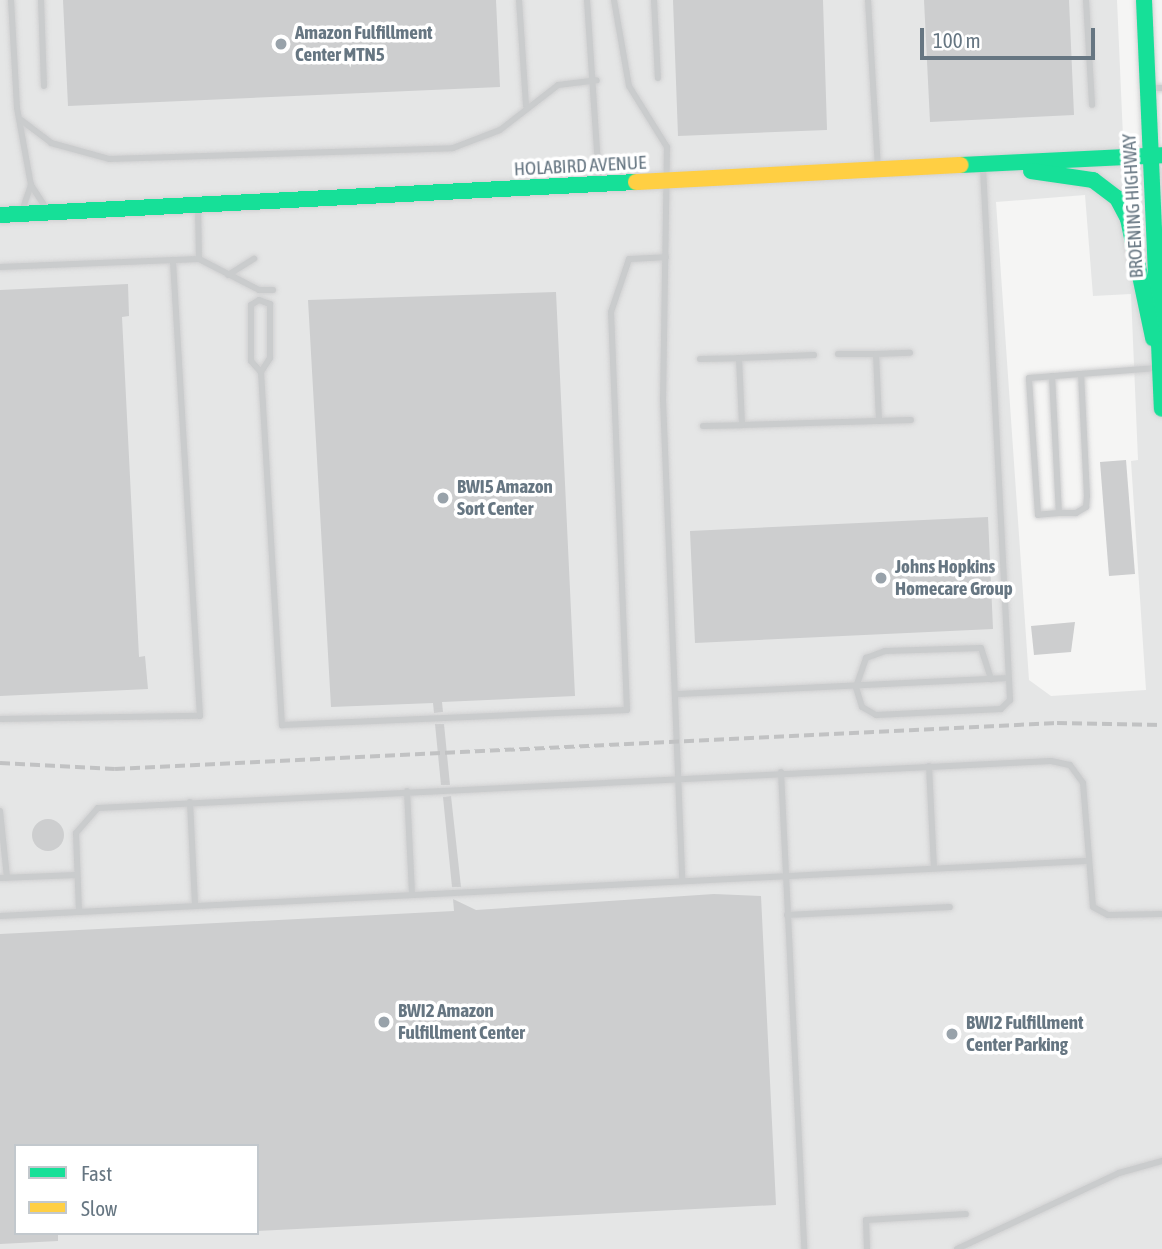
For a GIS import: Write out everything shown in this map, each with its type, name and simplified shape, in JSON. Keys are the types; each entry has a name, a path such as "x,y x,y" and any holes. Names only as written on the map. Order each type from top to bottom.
{"main road":[{"name":"BROENING HIGHWAY","path":"1143,0 1155,88 1159,368 1162,409"},
{"name":"HOLABIRD AVENUE","path":"0,215 599,187 1156,155"},
{"path":"983,166 1093,180 1116,198 1128,219 1159,368"}],"lane":[{"path":"11,0 21,120 31,185 48,213"},
{"path":"40,0 44,86"},
{"path":"519,0 526,106"},
{"path":"587,0 597,80 599,187"},
{"path":"614,0 629,86 667,147 663,400 679,694 682,880"},
{"path":"654,0 658,78"},
{"path":"868,0 878,172"},
{"path":"1086,0 1091,105"},
{"path":"21,120 51,143 87,156 144,158 453,148 500,130 526,106 558,85 597,80"},
{"path":"983,166 1010,700 1001,709 876,715 862,707 856,687 866,658 885,651 981,648 991,679"},
{"path":"22,214 31,185"},
{"path":"198,205 199,259"},
{"path":"260,299 270,304 270,358 261,372 282,725 627,710 611,312 629,259 666,257"},
{"path":"0,267 199,259 259,290 273,290"},
{"path":"228,275 254,259"},
{"path":"0,719 200,716 173,260"},
{"path":"259,290 260,299"},
{"path":"260,299 251,305 251,361 261,372"},
{"path":"838,354 910,353"},
{"path":"876,354 879,421"},
{"path":"699,359 814,355"},
{"path":"739,358 742,425"},
{"path":"1081,374 1086,508 1038,515 1030,378 1052,376 1159,368"},
{"path":"1052,376 1059,513"},
{"path":"703,426 911,420"},
{"path":"679,694 1009,678"},
{"path":"929,765 934,868"},
{"path":"79,911 76,833 93,811 190,802 929,765 1070,765 1083,783 1086,861 1096,911 1162,914"},
{"path":"781,772 804,1249"},
{"path":"407,791 412,895"},
{"path":"190,802 195,905"},
{"path":"0,811 4,878 77,875"},
{"path":"0,916 1086,861"},
{"path":"788,915 950,907"},
{"path":"957,1249 1119,1172 1162,1161"},
{"path":"867,1249 866,1220 966,1214"}],"shaded area":[{"path":"0,0 1117,0 1123,137 1162,168 1162,1249 0,1249","holes":["1085,195 1093,296 1131,294 1138,460 1131,461 1146,690 1051,696 1029,680 996,202"]}],"building":[{"name":"Amazon Fulfillment Center MTN5","path":"63,0 496,0 500,87 68,106"},
{"path":"673,0 823,0 827,130 678,136"},
{"path":"924,0 1069,0 1074,115 930,122"},
{"path":"128,284 129,316 122,317 139,657 145,656 148,689 0,696 0,290"},
{"name":"BWI5 Amazon Sort Center","path":"556,292 575,696 442,702 443,712 434,713 433,703 331,707 308,300"},
{"path":"1126,460 1135,574 1109,576 1100,462"},
{"path":"988,517 993,629 695,643 690,531"},
{"path":"1075,622 1071,652 1034,655 1031,626"},
{"path":"435,724 444,724 450,785 441,785"},
{"path":"451,796 461,887 452,887 443,797"},
{"path":"48,819 59,824 64,835 59,846 48,851 37,846 32,835 37,824"},
{"name":"BWI2 Amazon Fulfillment Center","path":"714,894 761,896 776,1205 259,1231 259,1144 14,1144 14,1235 58,1235 58,1241 0,1244 0,934 454,911 453,899 476,910"}],"railway":[{"path":"0,763 115,769 1057,723 1162,725"}],"traffic: fast":[{"path":"1144,0 1162,409"},
{"path":"961,165 1162,155"},
{"path":"1031,171 1093,180 1117,198 1128,219 1153,338"},
{"path":"0,215 636,182"}],"traffic: slow":[{"path":"636,182 961,165"}],"place":[{"name":"Amazon Fulfillment Center MTN5","path":"281,44"},
{"name":"BWI5 Amazon Sort Center","path":"443,498"},
{"name":"Johns Hopkins Homecare Group","path":"881,578"},
{"name":"BWI2 Amazon Fulfillment Center","path":"384,1022"},
{"name":"BWI2 Fulfillment Center Parking","path":"952,1034"}]}
